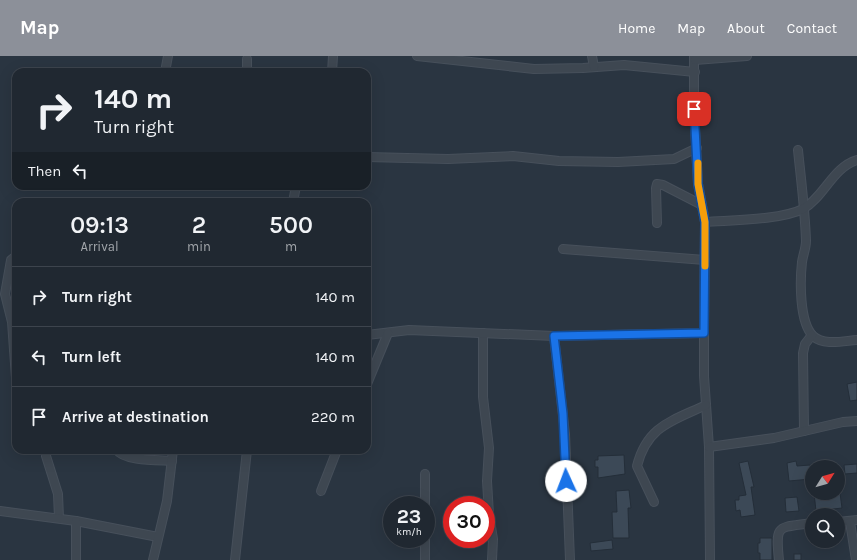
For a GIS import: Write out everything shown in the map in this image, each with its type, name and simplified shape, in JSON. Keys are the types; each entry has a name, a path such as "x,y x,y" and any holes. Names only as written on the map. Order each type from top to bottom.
{"street":[{"path":"166,68 168,56"},
{"path":"332,68 333,56"},
{"path":"417,56 534,68 624,65 695,72"},
{"path":"592,56 594,67"},
{"path":"710,560 709,447 704,333 705,222 698,184 694,109 695,58 747,56"},
{"path":"247,59 247,68"},
{"path":"371,157 448,159 513,156 559,161 618,162 674,159 697,148"},
{"path":"798,150 806,243 801,280 802,306 806,324 812,335 819,340 829,342 857,340"},
{"path":"705,222 771,216 803,208 824,190 841,170 857,160"},
{"path":"657,223 656,188 658,184 664,185 702,205"},
{"path":"563,249 705,260"},
{"path":"12,259 5,294 12,322"},
{"path":"371,335 409,330 554,336 704,333"},
{"path":"371,374 388,333"},
{"path":"483,333 483,397 488,448 487,481 489,514 493,539 492,560"},
{"path":"804,431 803,353 805,344 812,335"},
{"path":"554,336 565,434 570,560"},
{"path":"654,502 637,466 641,451 649,438 665,424 706,405"},
{"path":"709,447 774,438 843,422 857,421"},
{"path":"122,454 129,457 172,461"},
{"path":"153,560 167,501 173,454"},
{"path":"235,560 247,454"},
{"path":"320,491 335,454"},
{"path":"46,456 58,494 59,518"},
{"path":"425,474 425,496"},
{"path":"0,511 59,518 158,537"},
{"path":"76,521 76,560"},
{"path":"853,521 856,560"},
{"path":"779,560 776,536 780,530 786,526 805,524"},
{"path":"425,548 425,560"}],"building":[{"path":"857,382 857,400 850,401 847,384"},
{"path":"624,455 625,474 598,478 598,467 595,467 595,460 598,460 598,456"},
{"path":"748,461 754,487 751,487 755,515 741,517 740,510 736,511 735,500 739,500 739,496 746,495 739,463"},
{"path":"796,461 797,466 805,465 805,480 789,481 787,463"},
{"path":"857,464 857,473 845,474 845,465"},
{"path":"629,490 631,508 628,508 629,538 613,538 612,512 617,512 616,491"},
{"path":"797,497 799,511 786,512 785,498"},
{"path":"815,500 841,500 842,508 816,508"},
{"path":"760,538 772,538 772,560 760,560 758,543 760,543"},
{"path":"612,540 613,549 591,551 590,543"},
{"path":"794,554 801,554 801,560 794,560"}],"slow traffic":[{"path":"698,163 698,184 705,222 705,266"}],"route":[{"path":"566,481 565,434 554,336 704,333 705,222 698,184 694,109"}]}
